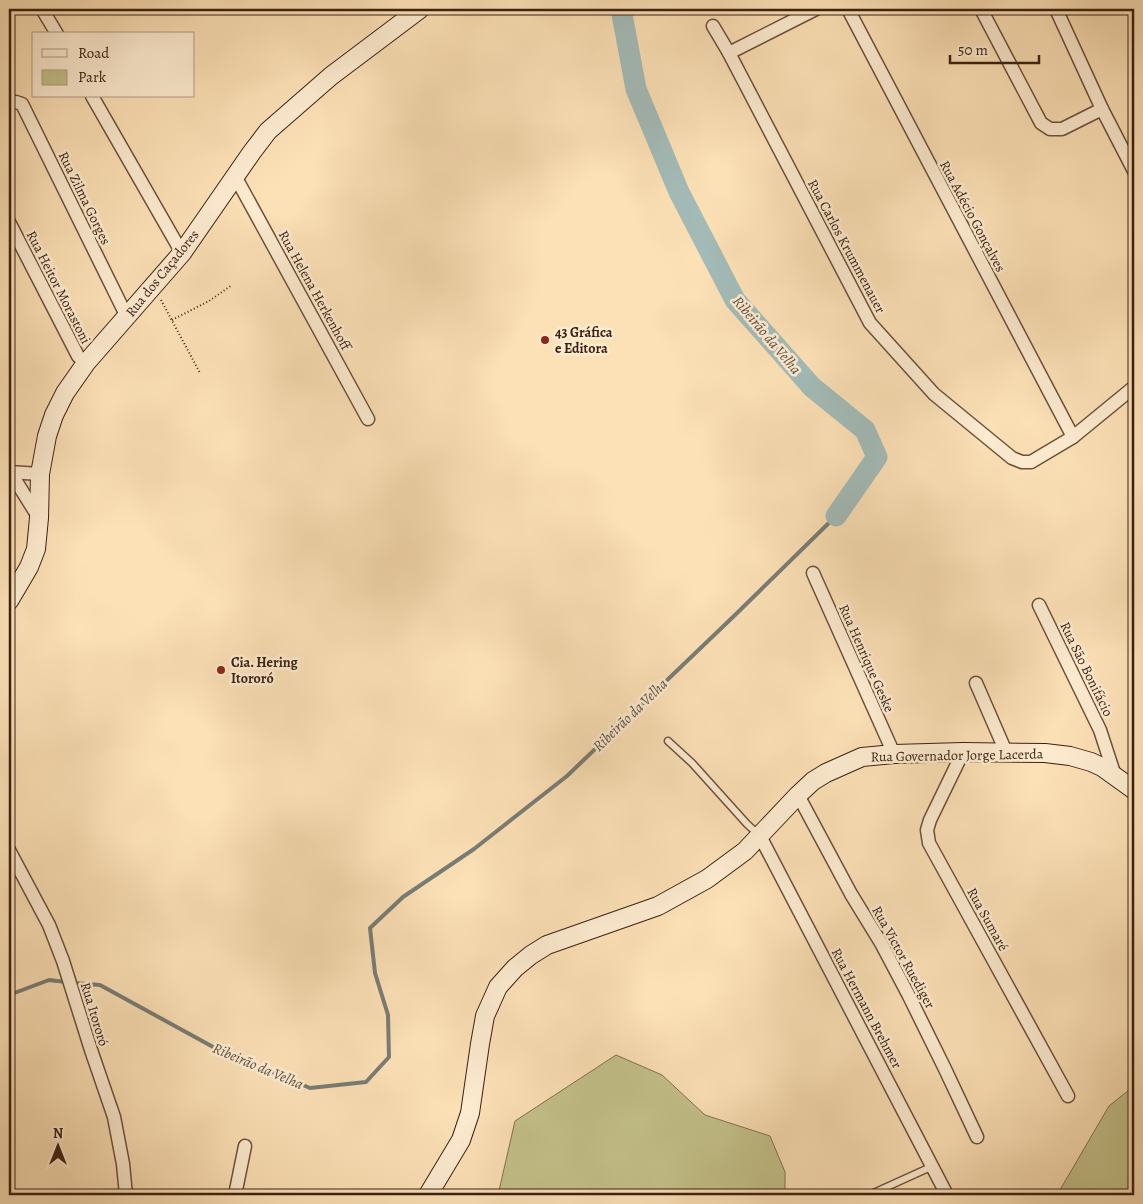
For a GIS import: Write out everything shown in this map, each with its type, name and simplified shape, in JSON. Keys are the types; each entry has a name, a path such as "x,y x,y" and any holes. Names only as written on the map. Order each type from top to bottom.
{"main road":[{"name":"Rua dos Caçadores","path":"9,601 29,567 36,549 40,474 47,436 54,415 65,393 86,363 182,253 264,136 331,76 420,9"},
{"name":"Rua Governador Jorge Lacerda","path":"428,1195 461,1140 470,1113 485,1016 498,987 515,968 531,955 547,946 658,906 707,879 745,851 798,795 813,781 826,773 862,757 894,754 962,752 1045,753 1070,756 1091,762 1134,790"}],"street":[{"path":"42,9 55,32"},
{"path":"729,53 816,9"},
{"name":"Rua Adécio Gonçalves","path":"848,9 1073,437"},
{"path":"981,9 1041,123 1050,129 1062,129 1102,109"},
{"path":"1056,9 1102,109 1134,171"},
{"name":"Rua Carlos Krummenauer","path":"713,26 729,53 870,323 934,394 1012,458 1022,462 1031,462 1073,437"},
{"path":"93,98 182,253"},
{"name":"Rua Zilma Gorges","path":"9,102 22,104 127,317"},
{"name":"Rua Helena Herkenhoff","path":"235,176 368,419"},
{"name":"Rua Heitor Morastoni","path":"9,222 78,356 86,363"},
{"path":"1073,437 1134,387"},
{"path":"9,471 40,474"},
{"path":"9,471 39,518"},
{"name":"Rua Henrique Geske","path":"813,573 894,754"},
{"name":"Rua São Bonifácio","path":"1039,605 1100,730 1115,776"},
{"path":"976,683 1006,752"},
{"name":"Rua Sumaré","path":"962,752 930,820 927,830 930,843 1068,1096"},
{"name":"Rua Victor Ruediger","path":"798,795 909,996 946,1069 977,1137"},
{"name":"Rua Hermann Brehmer","path":"760,836 947,1195"},
{"name":"Rua Itororó","path":"9,850 49,926 63,961 114,1117 123,1164 126,1195"},
{"path":"235,1195 245,1146"}],"lane":[{"path":"668,741 692,763 760,836"},
{"path":"869,1195 932,1166"}],"path":[{"path":"172,320 209,301 232,285"},
{"path":"161,300 200,373"}],"green space":[{"path":"616,1055 662,1075 705,1115 770,1136 785,1172 785,1195 498,1195 515,1121"},
{"path":"1134,1086 1134,1195 1057,1195 1109,1106"}],"waterway":[{"name":"Ribeirão da Velha","path":"621,9 636,89 679,192 735,300 812,387 865,430 877,457 836,516"},
{"name":"Ribeirão da Velha","path":"73,983 100,985 215,1048 310,1088 366,1082 389,1057 388,1015 375,973 370,928 403,897 474,849 567,776 836,516"},
{"name":"Ribeirão da Velha","path":"9,995 49,980 66,982"}],"place":[{"name":"43 Gráfica e Editora","path":"545,340"},
{"name":"Cia. Hering Itororó","path":"221,670"}]}
